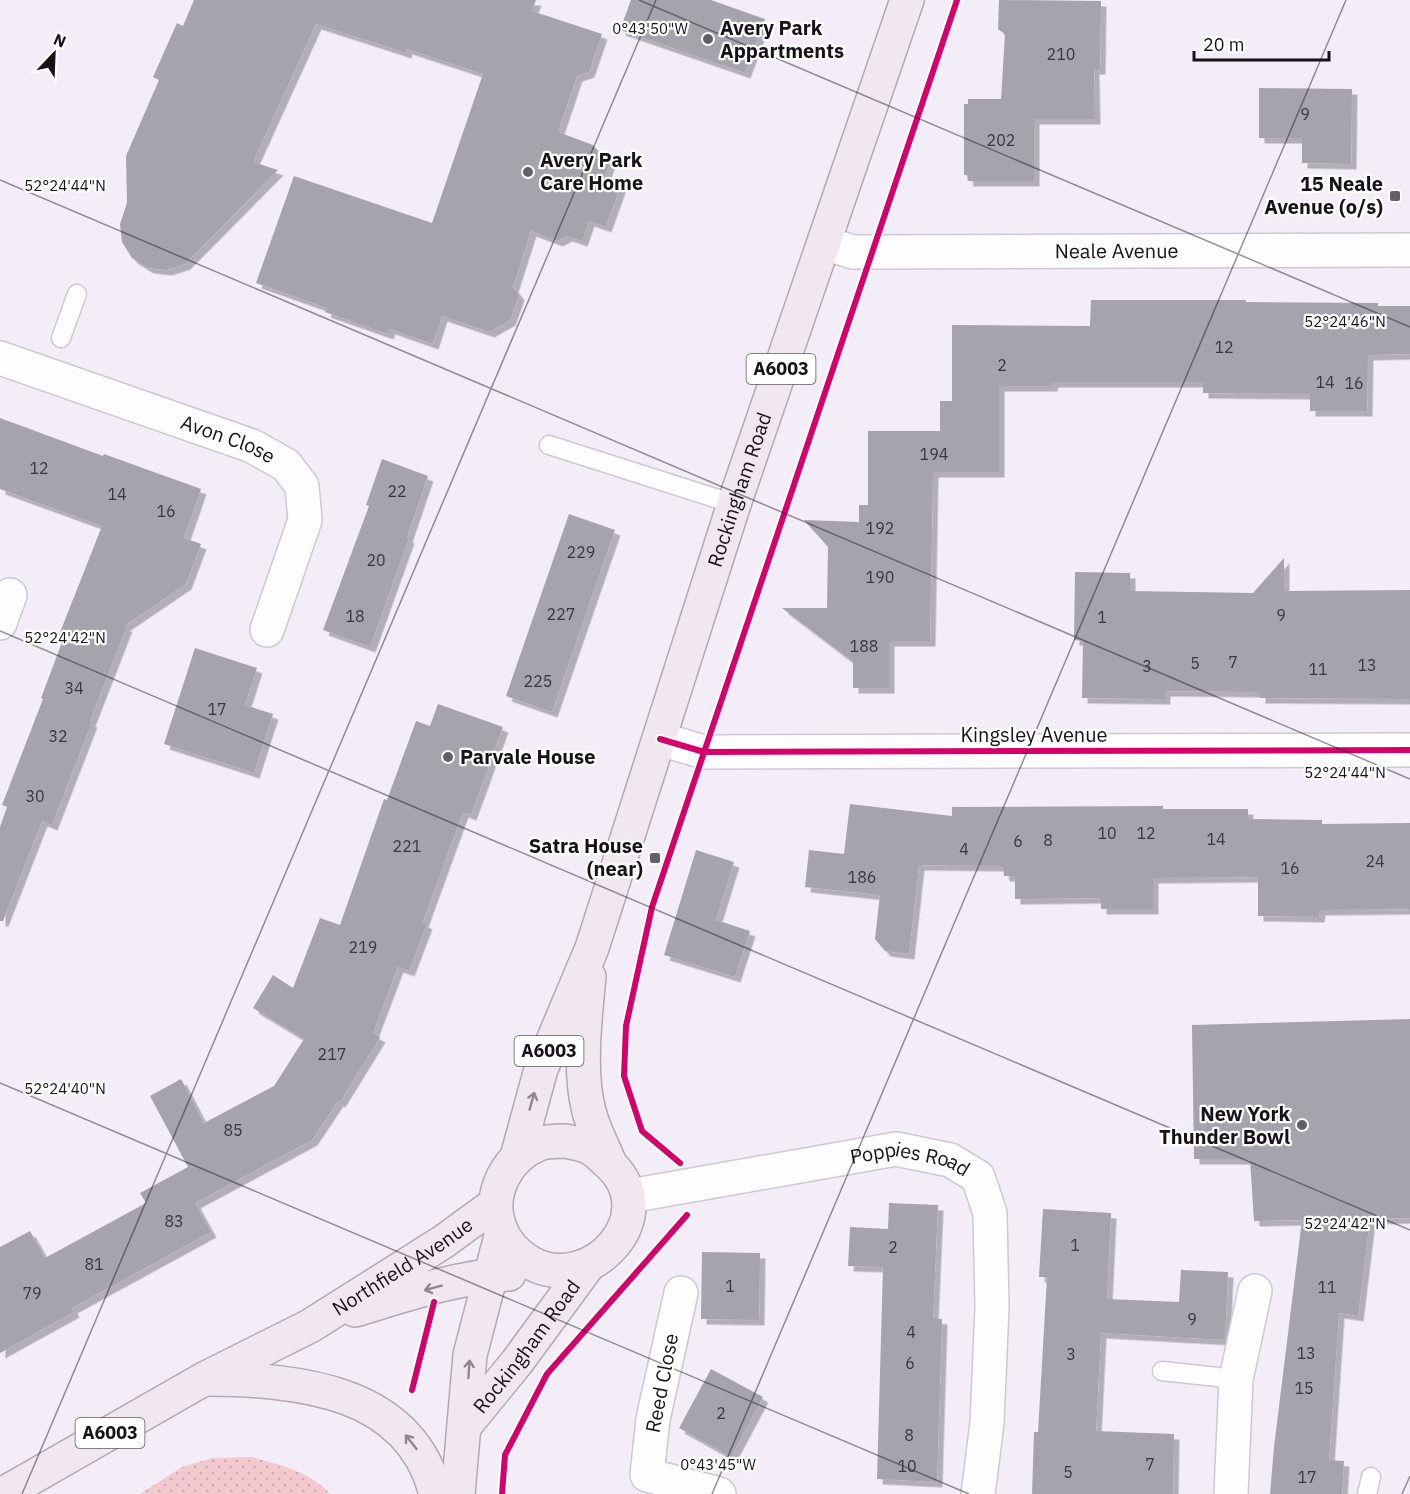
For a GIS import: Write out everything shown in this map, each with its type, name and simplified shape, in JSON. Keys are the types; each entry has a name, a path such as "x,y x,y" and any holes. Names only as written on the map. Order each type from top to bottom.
{"main road":[{"name":"Rockingham Road","path":"517,1157 541,1069 592,948 734,504 907,0"},
{"name":"Rockingham Road","path":"592,948 586,1008 584,1078 588,1108 610,1164"},
{"path":"566,1141 591,1148 621,1175 630,1196 625,1228 619,1239 600,1257 589,1264 572,1269 556,1270 539,1267 521,1257 507,1242 498,1218 501,1178 517,1157 540,1143 566,1141"},
{"name":"Rockingham Road","path":"458,1494 470,1355 490,1275 498,1218"},
{"name":"Northfield Avenue","path":"3,1494 204,1379 310,1326 443,1242 498,1218"},
{"name":"Rockingham Road","path":"464,1427 517,1362 589,1264"},
{"name":"Northfield Avenue","path":"310,1326 427,1289 490,1275 556,1270"},
{"path":"204,1379 244,1379 305,1386 359,1402 391,1420 415,1446 434,1484 436,1494"}],"street":[{"name":"Neale Avenue","path":"824,243 853,252 1410,250"},
{"name":"Avon Close","path":"0,358 252,446 286,465 302,486 305,520 267,630"},
{"name":"Kingsley Avenue","path":"660,739 704,752 1410,750"},
{"name":"Poppies Road","path":"630,1196 896,1149 950,1160 978,1177 990,1213 992,1306 987,1423 978,1494"},
{"path":"1232,1494 1236,1379 1255,1291"},
{"name":"Reed Close","path":"681,1293 653,1419 646,1484 719,1494"}],"lane":[{"path":"61,338 77,294"},
{"path":"549,445 734,504"},
{"path":"1162,1371 1236,1379"}],"shaded area":[{"path":"252,1457 284,1466 304,1475 314,1480 330,1494 140,1494 182,1467 212,1458"}],"building":[{"name":"Avery Park Care Home","path":"194,0 536,0 532,11 602,34 589,72 577,76 558,132 593,145 598,151 612,156 604,179 621,185 606,227 589,221 582,241 567,236 557,241 531,231 513,287 519,295 510,320 489,332 442,316 433,344 390,329 388,334 325,312 327,308 256,283 294,176 432,223 483,74 407,49 406,53 316,24 253,162 278,170 185,264 167,270 148,268 132,258 122,242 120,224 127,203 126,156 159,80 153,77 177,23 183,26"},
{"name":"Avery Park Appartments","path":"631,0 711,0 765,19 745,73 620,30"},
{"path":"999,0 1101,1 1100,69 1094,69 1095,119 1034,119 1034,181 968,181 967,175 964,175 964,104 968,104 968,99 1001,99 1005,34 998,29"},
{"path":"1259,88 1352,89 1351,164 1302,163 1302,138 1259,138"},
{"path":"1091,300 1246,300 1246,302 1378,303 1378,306 1410,306 1410,354 1368,355 1367,411 1310,411 1310,394 1203,393 1203,382 1053,382 1052,386 999,386 999,472 933,472 930,641 889,641 889,688 853,688 853,662 782,608 827,608 828,547 804,520 859,522 859,505 868,505 868,431 940,431 940,401 952,401 952,325 1090,326"},
{"path":"0,418 201,489 184,538 201,544 186,584 124,626 127,626 52,825 42,821 3,921 0,921 0,827 7,807 2,805 64,637 59,635 102,526 0,489"},
{"path":"382,459 428,476 407,537 409,538 370,647 323,630 369,506 366,505"},
{"path":"569,514 615,530 552,712 506,696"},
{"path":"1284,558 1284,591 1410,590 1410,699 1260,698 1260,692 1165,691 1165,699 1082,698 1083,641 1074,640 1075,572 1130,573 1130,591 1253,593"},
{"path":"195,648 257,668 245,705 273,714 254,773 164,744"},
{"path":"438,704 503,727 471,815 463,812 423,922 427,924 409,971 398,967 373,1033 380,1037 340,1102 338,1101 312,1140 195,1203 211,1232 72,1308 74,1312 0,1353 0,1247 30,1231 45,1258 146,1203 140,1193 188,1167 150,1096 181,1079 204,1123 274,1086 304,1039 253,1008 273,975 293,988 320,918 340,925 384,799 387,800 416,721 430,726"},
{"path":"850,804 952,816 952,807 1163,806 1163,809 1248,809 1248,819 1322,820 1322,824 1410,823 1410,909 1320,910 1319,917 1258,916 1258,877 1153,878 1153,909 1101,909 1101,898 1015,899 1015,876 1004,876 1003,866 919,865 909,954 885,951 875,939 880,895 805,887 809,850 844,854"},
{"path":"696,850 734,862 716,920 750,931 735,977 664,955"},
{"name":"New York Thunder Bowl","path":"1410,1019 1410,1218 1370,1219 1358,1316 1339,1313 1329,1460 1344,1461 1342,1494 1270,1494 1302,1220 1254,1221 1250,1159 1194,1159 1192,1025"},
{"path":"889,1203 938,1205 933,1318 942,1319 937,1482 877,1479 883,1267 848,1266 850,1227 888,1229"},
{"path":"1043,1209 1111,1213 1107,1299 1179,1302 1181,1270 1228,1272 1225,1340 1101,1333 1096,1431 1174,1434 1173,1494 1032,1494 1034,1432 1038,1432 1047,1277 1039,1277"},
{"path":"702,1252 760,1253 759,1320 701,1319"},
{"path":"711,1369 763,1397 731,1457 679,1428"}],"cycle path":[{"path":"680,1163 642,1131 624,1076 626,1026 652,907 957,0"},
{"path":"660,739 704,752 1410,750"},
{"path":"502,1494 505,1455 547,1374 687,1215"},
{"path":"412,1390 434,1302"}],"place":[{"name":"Avery Park Appartments","path":"708,39"},
{"name":"Avery Park Care Home","path":"528,172"},
{"name":"15 Neale Avenue (o/s)","path":"1395,196"},
{"name":"Parvale House","path":"448,757"},
{"name":"Satra House (near)","path":"655,858"},
{"name":"New York Thunder Bowl","path":"1302,1125"}]}
